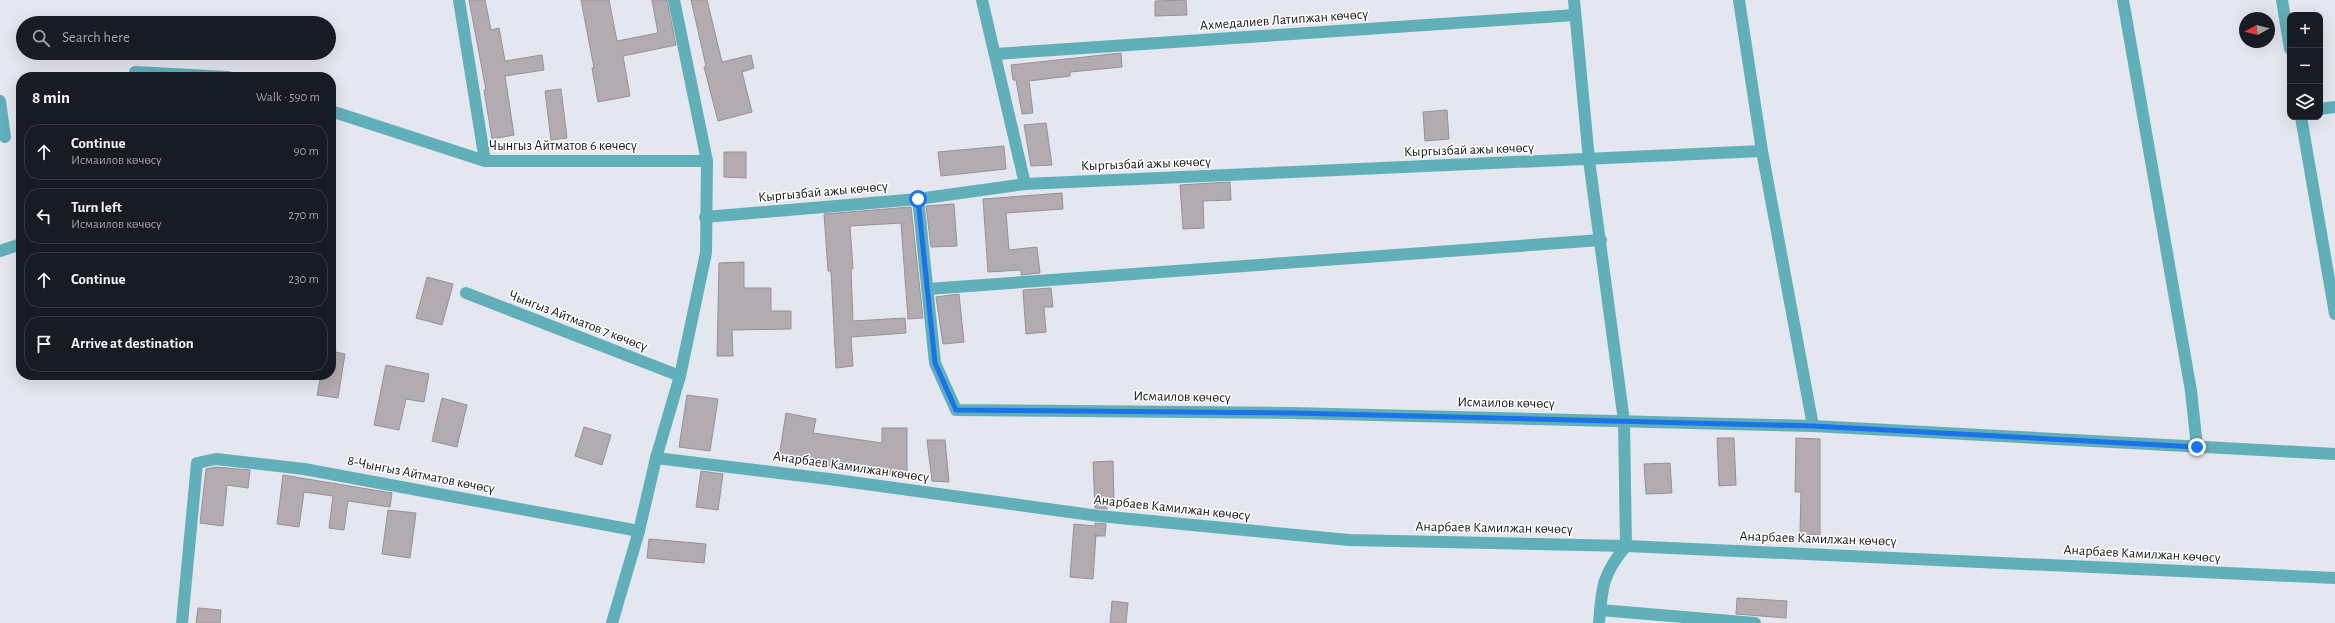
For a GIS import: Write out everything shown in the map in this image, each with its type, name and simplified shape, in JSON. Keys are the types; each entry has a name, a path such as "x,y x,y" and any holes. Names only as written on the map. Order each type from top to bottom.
{"street":[{"path":"459,0 485,161"},
{"path":"612,623 639,531 656,458 680,376 706,252 705,217 707,161 674,0"},
{"path":"982,0 1025,184"},
{"path":"1574,0 1589,160 1601,240 1624,420 1626,546 1611,564 1602,585 1599,623"},
{"path":"1739,0 1762,151 1813,426"},
{"path":"2123,0 2191,391 2197,447"},
{"path":"2282,0 2290,48"},
{"name":"Ахмедалиев Латипжан көчөсү","path":"995,54 1575,15"},
{"path":"0,101 5,138"},
{"path":"2323,109 2335,107"},
{"name":"Чынгыз Айтматов 6 көчөсү","path":"336,113 485,161 707,161"},
{"path":"2303,120 2335,314"},
{"name":"Кыргызбай ажы көчөсү","path":"705,217 918,199 1025,184 1589,160 1762,151"},
{"name":"Исмаилов көчөсү","path":"918,199 935,363 956,410 1624,420"},
{"path":"928,290 1601,240"},
{"path":"0,251 16,246"},
{"name":"Чынгыз Айтматов 7 көчөсү","path":"466,293 680,376"},
{"path":"1624,420 1813,426 2335,454"},
{"name":"Анарбаев Камилжан көчөсү","path":"656,458 837,480 1099,516 1349,540 1626,546 2335,578"},
{"name":"8-Чынгыз Айтматов көчөсү","path":"182,623 197,463 216,459 304,469 639,531"},
{"path":"1600,610 1755,623"}],"building":[{"path":"469,0 485,0 491,30 499,28 505,61 542,55 544,70 505,76 514,135 492,139 484,90 486,90"},
{"path":"581,0 609,0 617,41 658,33 652,0 667,0 676,45 623,56 630,96 598,102 592,68 594,68"},
{"path":"691,0 707,0 722,62 751,55 754,68 742,72 752,112 718,121 704,67 706,66"},
{"path":"1186,0 1187,15 1155,16 1155,1"},
{"path":"1121,53 1122,67 1070,72 1070,76 1029,81 1033,113 1022,114 1016,80 1013,80 1011,65"},
{"path":"561,89 567,138 551,140 545,91"},
{"path":"1447,110 1449,139 1425,141 1423,112"},
{"path":"1046,123 1052,165 1031,166 1024,125"},
{"path":"1004,146 1006,169 941,176 938,152"},
{"path":"724,152 746,152 746,178 724,177"},
{"path":"1230,182 1231,200 1203,201 1204,228 1183,229 1180,185"},
{"path":"1062,193 1063,209 1006,213 1009,250 1037,247 1040,273 1021,275 1021,270 988,272 983,199"},
{"path":"954,204 957,246 931,247 926,206"},
{"path":"911,207 923,318 908,319 901,223 850,226 853,269 851,269 853,321 905,318 906,333 851,337 853,366 836,368 831,271 828,271 824,214"},
{"path":"744,262 744,288 771,288 771,311 791,311 791,329 732,330 733,356 717,356 719,263"},
{"path":"427,277 453,284 442,325 416,318"},
{"path":"1051,288 1053,307 1044,307 1046,332 1026,334 1023,290"},
{"path":"959,294 964,342 943,344 936,297"},
{"path":"336,352 345,354 338,398 317,395 320,380 336,380"},
{"path":"386,365 429,374 424,402 406,399 399,430 374,425"},
{"path":"687,395 718,399 710,451 679,447"},
{"path":"442,398 467,405 457,447 432,441"},
{"path":"786,413 816,419 813,433 882,443 882,428 907,428 907,474 883,474 779,457"},
{"path":"584,427 611,435 602,465 575,456"},
{"path":"1717,438 1734,438 1736,485 1719,486"},
{"path":"1796,438 1820,439 1820,535 1800,534 1801,492 1795,492"},
{"path":"927,440 945,440 949,482 932,481"},
{"path":"1113,461 1114,503 1107,503 1107,509 1095,508 1093,462"},
{"path":"1670,463 1672,493 1646,494 1644,464"},
{"path":"216,467 250,470 248,488 227,485 223,526 200,523 206,469"},
{"path":"701,471 723,474 718,510 696,507"},
{"path":"283,475 392,493 390,507 348,501 344,530 329,528 333,496 304,492 299,527 277,524"},
{"path":"388,510 416,513 410,558 382,554"},
{"path":"1095,523 1106,524 1105,536 1096,536 1096,534 1093,579 1070,577 1074,524 1095,526"},
{"path":"649,539 706,544 704,563 647,558"},
{"path":"1737,598 1787,601 1786,618 1736,614"},
{"path":"1112,601 1128,603 1126,623 1110,623"},
{"path":"198,608 221,610 220,623 196,623"}],"route":[{"path":"918,199 935,363 956,410 1293,413 1624,420 1813,426 2197,447"}]}
